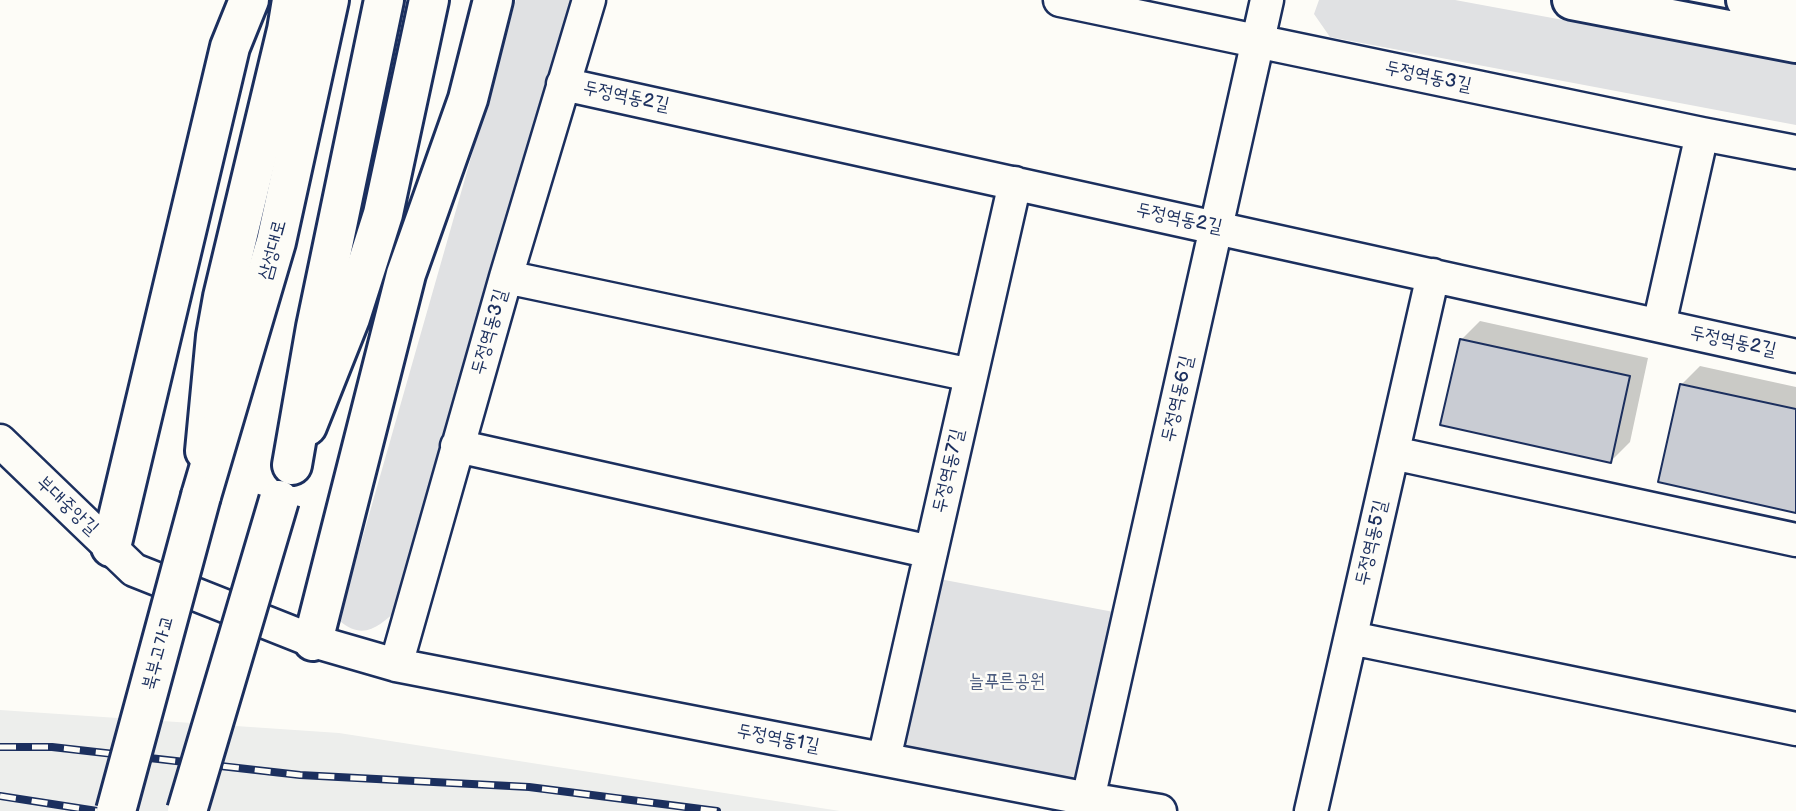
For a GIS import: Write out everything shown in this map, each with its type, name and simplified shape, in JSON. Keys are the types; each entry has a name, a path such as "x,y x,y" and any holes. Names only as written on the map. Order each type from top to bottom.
{"main road":[{"path":"123,559 230,47 249,0"},
{"path":"201,496 220,310 292,0"},
{"name":"삼성대로","path":"201,496 276,242 329,0"},
{"path":"292,465 316,327 384,0"},
{"path":"187,811 279,500 350,318 383,214 429,0"},
{"path":"313,641 406,274 468,99 493,0"},
{"path":"1572,0 1796,43"},
{"path":"1746,0 1796,8"},
{"name":"북부고가교","path":"116,811 201,496"}],"street":[{"name":"두정역동3길","path":"396,665 506,277 589,0"},
{"name":"두정역동3길","path":"1060,0 1796,152"},
{"name":"두정역동6길","path":"1088,799 1267,0"},
{"name":"두정역동2길","path":"563,83 1796,356"},
{"path":"1659,325 1702,134"},
{"name":"두정역동7길","path":"884,759 1015,183"},
{"name":"두정역동5길","path":"1311,811 1433,275"},
{"path":"506,277 971,375"},
{"name":"부대중앙길","path":"0,441 123,559"},
{"path":"457,446 931,552"},
{"path":"1393,453 1796,540"},
{"name":"두정역동1길","path":"123,559 313,641 396,665 1160,811"},
{"path":"1351,639 1796,729"}],"shaded area":[{"path":"0,710 339,733 840,811 0,811"}],"green space":[{"path":"516,0 570,0 399,608 378,626 364,631 356,630 339,620"},
{"path":"1319,0 1455,0 1796,63 1796,125 1330,37 1314,14"},
{"name":"늘푸른공원","path":"934,578 1119,613 1081,786 894,750"}],"building":[{"path":"1460,339 1630,376 1611,463 1440,425"},
{"path":"1680,384 1796,409 1796,513 1658,482"}],"railway":[{"path":"0,747 52,747 300,775 529,787 717,811"},
{"path":"0,796 97,811"}]}
